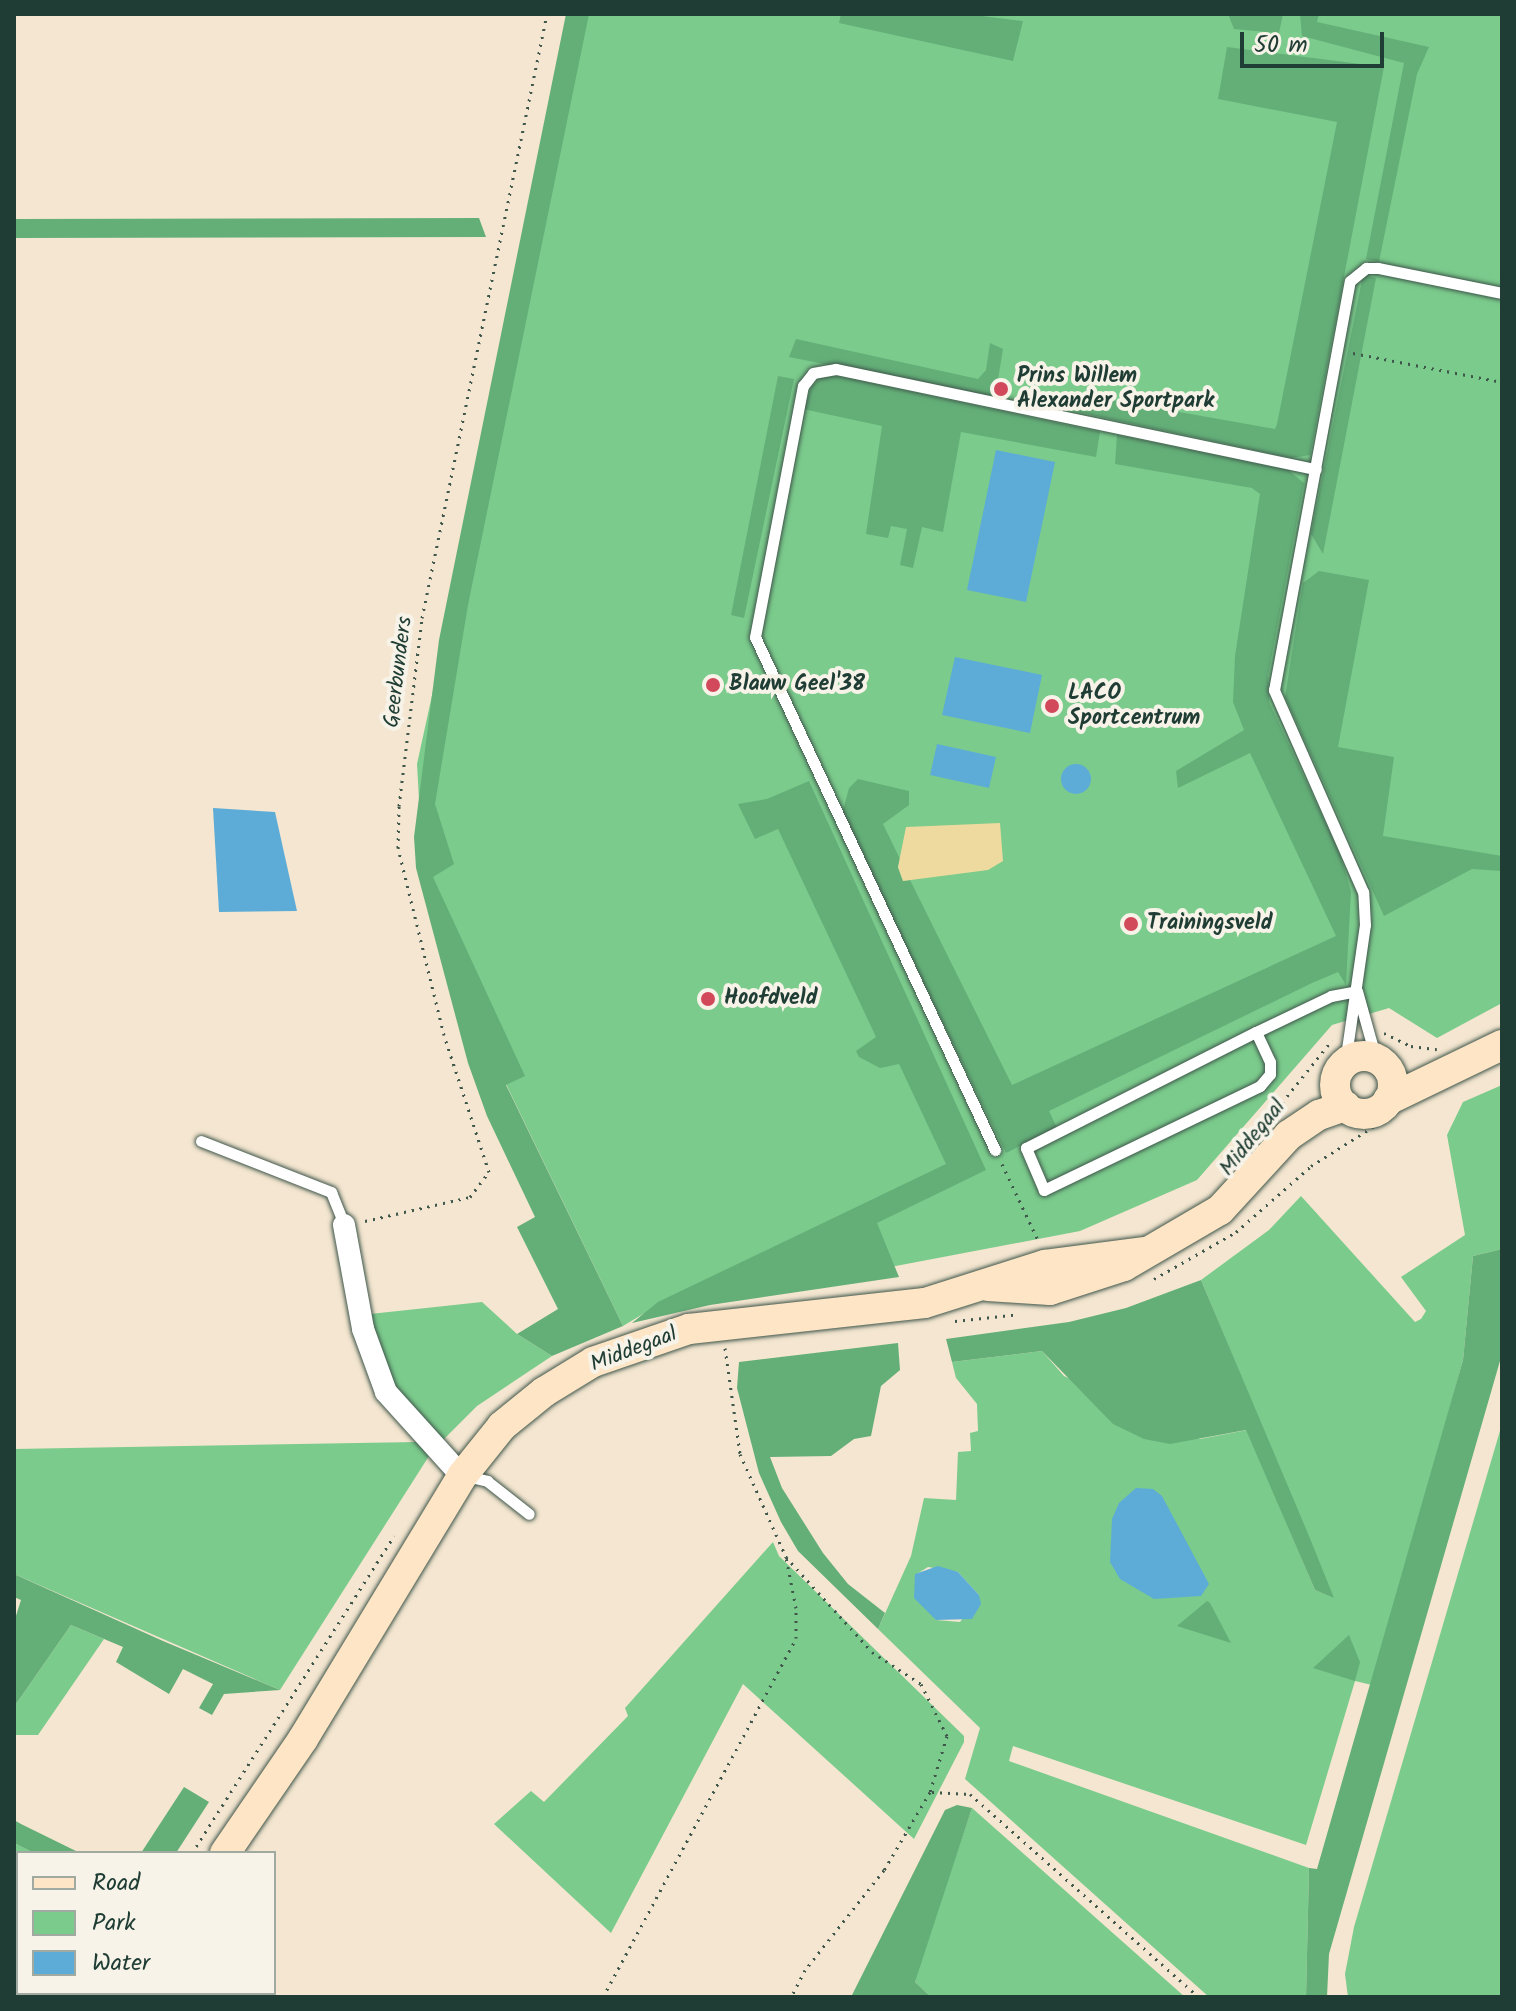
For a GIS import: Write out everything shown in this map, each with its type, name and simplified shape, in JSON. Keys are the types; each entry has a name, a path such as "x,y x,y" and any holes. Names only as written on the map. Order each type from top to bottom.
{"street":[{"path":"1455,1054 1455,1072 1388,1100 1371,1113 1345,1106 1336,1093 1341,1070 1361,1056 1382,1064 1502,1045"},
{"path":"1382,1064 1392,1080 1388,1100"},
{"name":"Middegaal","path":"1259,1165 1281,1128 1341,1070"},
{"name":"Middegaal","path":"988,1286 1050,1290 1124,1266 1220,1210 1259,1165 1319,1115 1345,1106"},
{"path":"344,1225 363,1329 386,1392 462,1476"},
{"name":"Middegaal","path":"226,1851 303,1739 462,1476 502,1426 544,1392 593,1362 652,1339 722,1325 925,1303 988,1286 1003,1276 1045,1265 1145,1252"}],"lane":[{"path":"1341,1070 1357,991 1363,892 1274,690 1350,281 1366,268 1502,293"},
{"path":"995,1150 755,637 803,386 813,373 836,369 1316,469"},
{"path":"1357,991 1367,1028 1382,1064"},
{"path":"1256,1032 1270,1062 1270,1074 1260,1086 1044,1190 1026,1148 1256,1032 1331,996 1357,991"},
{"path":"201,1141 331,1192 344,1225"},
{"path":"462,1476 487,1481 529,1514"}],"path":[{"name":"Geerbunders","path":"344,1225 470,1197 489,1172 444,1035 398,848 399,806 422,618 547,14"},
{"path":"1337,349 1502,382"},
{"path":"1367,1028 1411,1046 1455,1054"},
{"name":"Middegaal","path":"1268,1120 1323,1046 1349,1031"},
{"path":"995,1150 1045,1265"},
{"path":"603,1997 796,1638 796,1608 786,1557 740,1454 724,1341"},
{"path":"193,1851 397,1533"},
{"path":"786,1557 872,1652 921,1684 947,1736 930,1792 884,1870 805,1970 791,1997"},
{"path":"930,1792 970,1794 1199,1997"}],"green space":[{"path":"566,14 589,14 468,605 435,804 454,864 433,877 525,1076 506,1085 623,1326 552,1356 517,1334 558,1309 517,1227 535,1217 487,1116 468,1063 416,868 414,837 439,640"},
{"name":"Prins Willem Alexander Sportpark","path":"581,14 1502,14 1502,1003 1437,1038 1389,1008 1332,1025 1197,1180 1080,1231 643,1314 623,1326 506,1084 423,871 417,764"},
{"path":"841,14 966,14 1023,21 1013,61 839,23"},
{"path":"1228,14 1283,14 1279,33 1234,29"},
{"path":"1300,14 1319,14 1317,22 1429,47 1417,74 1379,262 1366,259 1404,63 1302,36"},
{"path":"1227,47 1384,67 1310,455 1292,458 1078,412 1084,395 1275,429 1337,122 1218,99"},
{"path":"479,218 486,237 14,238 14,219"},
{"path":"1363,275 1376,278 1323,554 1311,534"},
{"path":"796,339 978,379 986,370 990,343 1003,349 995,398 789,357"},
{"path":"778,376 794,379 744,618 731,615"},
{"path":"838,376 1100,432 1096,457 961,432 943,532 922,527 913,568 900,565 907,529 891,526 888,538 866,534 882,426 803,409 812,386 821,378"},
{"path":"1117,435 1288,470 1304,483 1268,676 1269,702 1340,854 1351,892 1346,985 1338,972 1312,983 1049,1111 1057,1128 1006,1153 842,814 849,788 858,779 909,791 909,805 883,824 900,859 898,868 903,881 910,880 1012,1085 1336,936 1250,753 1178,788 1176,771 1244,730 1233,702 1235,656 1260,494 1252,488 1115,464"},
{"path":"1319,571 1369,580 1338,747 1394,757 1383,836 1502,856 1502,871 1472,869 1384,916 1285,697 1303,583"},
{"path":"809,781 986,1170 877,1223 899,1277 710,1305 632,1323 658,1302 946,1164 899,1064 880,1068 859,1057 856,1051 876,1037 778,829 755,839 738,804 767,799"},
{"path":"1502,1085 1502,1249 1473,1256 1463,1360 1372,1685 1355,1681 1306,1845 1013,1746 1009,1761 1309,1868 1306,1997 1209,1997 965,1779 980,1728 878,1629 911,1556 924,1498 956,1500 958,1452 971,1451 970,1433 978,1431 977,1404 956,1378 952,1362 1042,1351 1064,1376 1200,1439 1247,1430 1315,1590 1333,1597 1201,1280 1269,1230 1301,1196 1415,1322 1421,1319 1426,1311 1401,1277 1465,1235 1447,1135 1463,1102","holes":["928,1567 958,1572 979,1595 960,1622 936,1620 915,1575"]},
{"path":"1502,1249 1502,1354 1329,1954 1327,1997 1306,1997 1309,1868 1317,1869 1463,1360 1473,1256"},
{"path":"1201,1280 1334,1598 1315,1590 1246,1430 1170,1444 1144,1439 1113,1424 1042,1351 952,1362 946,1339 1069,1322 1126,1308"},
{"path":"482,1302 517,1334 552,1356 477,1406 438,1445 393,1388 382,1366 370,1314"},
{"path":"898,1343 900,1370 881,1386 871,1436 854,1439 831,1456 770,1457 782,1488 823,1553 848,1584 885,1613 878,1629 798,1551 781,1522 759,1473 737,1388 739,1362"},
{"path":"1502,1424 1502,1997 1348,1997 1345,1974 1354,1927"},
{"path":"417,1442 429,1456 280,1690 14,1574 14,1449"},
{"path":"773,1542 779,1556 964,1736 964,1742 914,1839 743,1684 611,1933 494,1824 531,1791 544,1802 628,1716 625,1708"},
{"path":"14,1574 280,1690 224,1694 212,1715 199,1708 213,1684 183,1669 169,1694 116,1662 123,1647 71,1625 14,1707 14,1622 21,1600 14,1597"},
{"path":"1207,1601 1210,1603 1231,1643 1177,1626"},
{"path":"71,1625 104,1639 38,1735 14,1735 14,1707"},
{"path":"1349,1635 1360,1662 1355,1681 1313,1668"},
{"path":"184,1787 209,1802 177,1851 142,1851"},
{"path":"957,1805 972,1808 915,1982 931,1997 851,1997 945,1810"},
{"path":"972,1808 1185,1997 931,1997 915,1982 917,1971"},
{"path":"14,1820 76,1851 30,1851 14,1843"},
{"path":"14,1843 30,1851 16,1851 16,1995 76,1995 14,1997"}],"sand":[{"path":"1000,823 1003,861 988,870 903,881 898,867 906,827"}],"water":[{"path":"996,450 1055,462 1026,602 967,590"},
{"path":"955,657 1042,675 1030,733 942,715"},
{"path":"937,744 996,757 989,788 930,775"},
{"path":"1076,764 1087,768 1091,779 1087,790 1076,794 1065,790 1061,779 1065,768"},
{"path":"213,808 275,812 297,911 219,912"},
{"path":"1136,1488 1153,1489 1162,1496 1209,1584 1201,1596 1154,1599 1120,1579 1110,1562 1112,1519 1119,1503"},
{"path":"938,1566 958,1572 979,1595 981,1604 972,1619 936,1620 914,1598 915,1574"}],"place":[{"name":"Prins Willem Alexander Sportpark","path":"1001,389"},
{"name":"Blauw Geel'38","path":"713,685"},
{"name":"LACO Sportcentrum","path":"1052,706"},
{"name":"Trainingsveld","path":"1131,924"},
{"name":"Hoofdveld","path":"708,999"}]}
